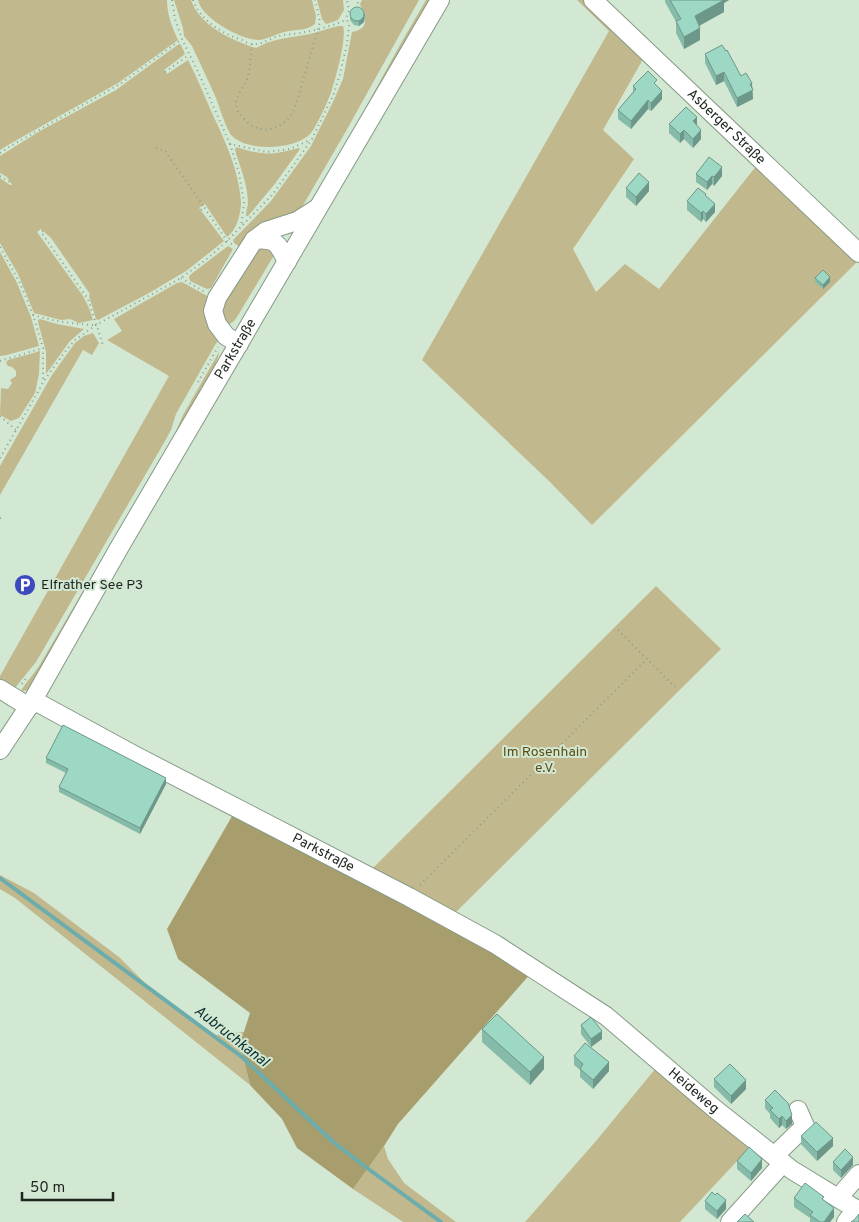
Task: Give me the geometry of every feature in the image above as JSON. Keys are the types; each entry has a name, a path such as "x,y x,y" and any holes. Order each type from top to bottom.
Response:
{"street":[{"name":"Parkstraße","path":"0,750 31,704 119,548 440,0"},
{"name":"Asberger Straße","path":"593,0 859,252"},
{"path":"239,344 226,336 217,324 213,311 217,298 254,240 266,231 298,221 319,207"},
{"path":"254,240 266,238 275,242 281,249 287,262"},
{"path":"0,689 31,704"},
{"name":"Parkstraße","path":"31,704 409,897 495,944 606,1016"},
{"name":"Heideweg","path":"606,1016 715,1109 792,1170 838,1198 854,1214"},
{"path":"730,1222 805,1126 798,1110"},
{"path":"838,1198 859,1174"}],"path":[{"path":"172,0 175,19 182,39 230,144 239,173 244,204 241,227"},
{"path":"193,0 204,18 218,29 252,44 277,36 317,30 346,20"},
{"path":"252,44 249,72 243,88 238,94 237,110 248,124 264,130 280,125 290,117 296,104 320,22 315,0"},
{"path":"347,0 349,11"},
{"path":"0,458 43,382 75,340 96,325 181,278 227,241 273,194 312,139 333,96 347,44 349,25 346,15 357,7 359,0"},
{"path":"0,153 120,84 182,39"},
{"path":"166,72 190,55"},
{"path":"230,144 267,152 290,148 312,139"},
{"path":"156,148 165,151 227,241"},
{"path":"0,176 10,182"},
{"path":"201,210 204,207"},
{"path":"43,231 41,232 88,299 103,346"},
{"path":"0,247 21,285 33,315 43,348 43,382"},
{"path":"181,278 217,298"},
{"path":"33,315 62,322 96,325"},
{"path":"0,361 43,348"},
{"path":"0,416 16,430"},
{"path":"0,518 4,520"},
{"path":"618,630 675,687"},
{"path":"409,897 646,659"}],"green space":[{"path":"0,0 167,0 170,20 178,40 118,83 0,150"},
{"path":"174,0 191,0 195,9 209,25 237,41 256,48 274,41 343,26 344,39 334,83 326,105 311,133 295,143 272,147 249,145 232,136 192,46 184,36"},
{"path":"198,0 312,0 316,16 315,24 305,29 285,32 261,40 251,39 236,34 214,20 202,9"},
{"path":"317,0 343,0 344,10 338,20 326,24 322,19"},
{"path":"362,0 419,0 298,214 240,247 233,240 271,201 311,146 333,102 343,79 352,32 362,28 365,22 360,4"},
{"path":"426,0 434,0 313,203 401,43"},
{"path":"577,0 584,0 643,59 603,130 634,159 573,249 596,292 625,264 659,289 757,165 859,260 592,525 549,481 422,360 609,31"},
{"path":"179,44 185,54 164,70 167,74 188,60 194,73 234,167 241,202 236,226 227,237 205,204 199,208 224,241 186,271 98,320 96,319 90,294 51,238 41,229 37,232 83,296 93,320 79,323 70,319 61,320 34,313 18,274 0,243 0,178 12,185 7,177 0,173 0,156 40,131 116,90"},
{"path":"236,147 268,154 300,149 274,185 248,216 246,216 248,204 247,190 235,150"},
{"path":"228,246 233,249 211,288 207,289 190,281 190,275"},
{"path":"261,246 276,252 237,317 227,326 223,322 220,304 252,251"},
{"path":"0,252 17,283 31,317 39,346 0,356"},
{"path":"182,282 209,297 218,341 176,414 165,441 36,662 15,688 0,679 0,676 169,376 107,340 122,331 114,319 177,283"},
{"path":"40,319 84,329 70,341 46,374 46,352 38,322"},
{"path":"93,333 99,343 92,355 83,350 0,495 0,466 52,375 75,343 84,336"},
{"path":"40,351 39,374 35,393 19,418 11,421 0,415 1,388 8,389 12,383 10,380 16,376 16,371 6,363 8,360"},
{"path":"219,352 218,359 205,385 29,690 22,691 39,666 173,438 183,415"},
{"name":"Im Rosenhain e.V.","path":"656,586 721,649 453,915 369,872"},
{"path":"0,875 34,893 119,957 160,998 216,1035 244,1032 240,1044 250,1085 15,898 0,889"},
{"path":"656,1068 753,1144 680,1222 525,1222 596,1141"},
{"path":"384,1146 388,1159 404,1183 456,1222 403,1222 353,1189"}],"shaded area":[{"path":"235,811 532,972 398,1124 353,1189 297,1148 282,1119 250,1085 240,1044 250,1013 178,959 167,929"}],"building":[{"path":"670,0 724,0 695,16 700,28 684,37 676,21 681,19"},
{"path":"357,7 362,9 364,14 362,19 357,21 352,19 350,14 352,9"},
{"path":"722,45 727,50 741,76 746,73 752,83 750,84 753,90 737,98 724,72 716,76 705,54"},
{"path":"648,71 657,80 654,83 662,91 651,103 648,100 631,121 618,110 636,89 633,86"},
{"path":"686,107 697,117 693,121 701,130 693,139 684,130 680,134 669,124"},
{"path":"709,157 722,167 707,182 696,174"},
{"path":"639,173 649,182 636,197 626,188"},
{"path":"698,188 715,204 706,214 703,211 701,213 687,201"},
{"path":"823,270 830,277 823,285 815,278"},
{"path":"63,725 166,778 140,828 59,787 68,769 46,758"},
{"path":"497,1014 544,1057 530,1072 482,1029"},
{"path":"591,1017 602,1031 591,1039 581,1025"},
{"path":"585,1043 609,1062 593,1080 580,1069 583,1064 574,1056"},
{"path":"730,1064 746,1080 731,1096 714,1079"},
{"path":"775,1090 788,1103 792,1115 786,1121 782,1116 779,1119 770,1110 773,1108 765,1100"},
{"path":"816,1122 833,1138 817,1152 801,1136"},
{"path":"749,1147 762,1159 751,1173 737,1161"},
{"path":"845,1149 853,1157 841,1170 833,1162"},
{"path":"805,1183 824,1197 822,1199 834,1208 824,1222 820,1222 810,1215 813,1212 794,1198"},
{"path":"712,1192 715,1195 717,1193 726,1200 717,1211 705,1201"},
{"path":"745,1214 754,1222 737,1222"},
{"path":"859,1214 859,1222 851,1222 854,1220"}],"waterway":[{"name":"Aubruchkanal","path":"0,878 242,1057 332,1141 441,1222"}],"place":[{"name":"Elfrather See P3","path":"25,585"}]}
